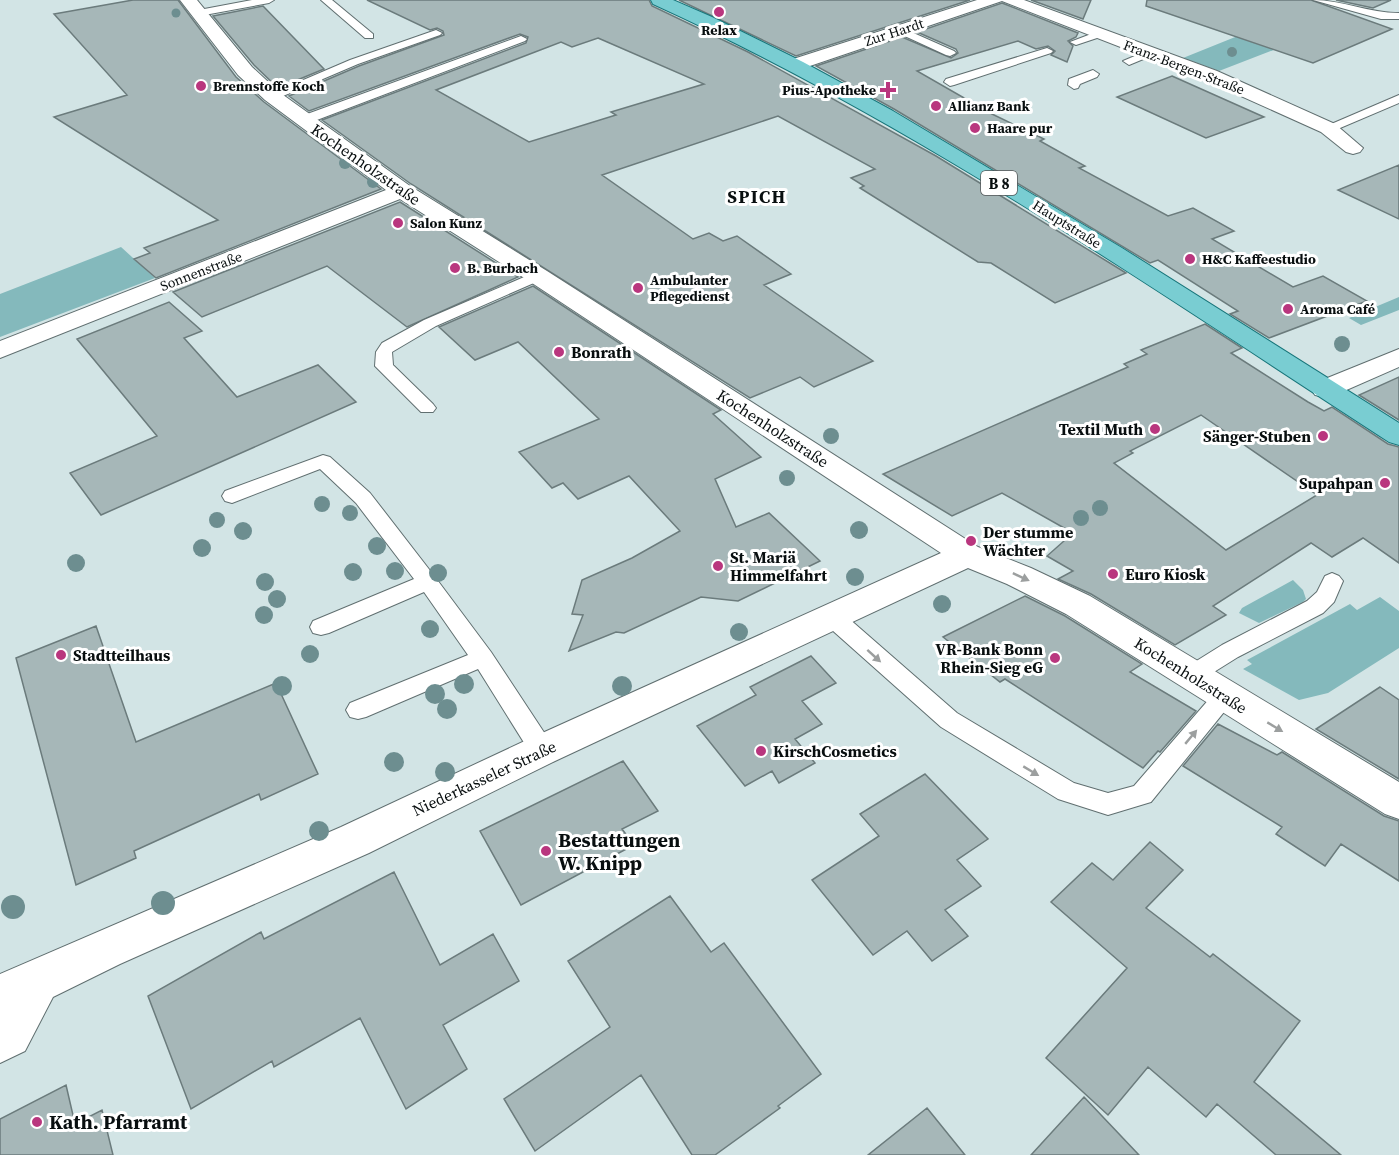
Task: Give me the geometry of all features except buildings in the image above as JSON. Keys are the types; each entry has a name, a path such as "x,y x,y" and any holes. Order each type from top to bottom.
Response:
{"main road":[{"name":"Hauptstraße","path":"659,0 794,64 931,140 1399,436"}],"street":[{"name":"Zur Hardt","path":"794,64 994,0"},
{"name":"Franz-Bergen-Straße","path":"1009,0 1210,75 1328,128 1353,148"},
{"name":"Kochenholzstraße","path":"193,7 245,71 269,94 402,191 538,276 967,555 1019,576 1078,605 1190,676 1399,802"},
{"name":"Sonnenstraße","path":"0,350 402,191"},
{"path":"1325,389 1399,357"},
{"name":"Niederkasseler Straße","path":"19,989 355,840 542,750 967,555"},
{"path":"0,1040 9,1035 19,989"}],"lane":[{"path":"193,7 269,0"},
{"path":"326,0 369,36"},
{"path":"1318,0 1381,16 1399,16"},
{"path":"900,30 950,54"},
{"path":"269,94 436,33"},
{"path":"1076,42 1100,34"},
{"path":"304,120 521,39"},
{"path":"950,81 1047,51"},
{"path":"1129,61 1149,53"},
{"path":"269,94 341,63 344,57"},
{"path":"1074,85 1073,82 1077,79 1093,74"},
{"path":"1328,128 1399,99"},
{"path":"427,408 384,366 384,352 388,346 430,323 538,276"},
{"path":"232,496 323,461 363,498 428,582 483,658 542,750"},
{"path":"1190,676 1230,651 1315,607 1326,596 1332,581"},
{"path":"321,627 428,582"},
{"path":"831,616 950,720 1067,792 1108,804 1142,794 1225,696"},
{"path":"358,710 483,658"}],"shaded area":[{"path":"1270,23 1310,36 1219,71 1183,58"},
{"path":"121,247 155,278 0,337 0,294"},
{"path":"1399,297 1399,310 1361,325 1349,318"},
{"path":"1293,580 1303,590 1306,599 1303,602 1259,623 1239,613 1242,608"},
{"path":"1380,597 1399,611 1399,648 1328,693 1299,700 1243,669 1252,664 1247,660 1350,604 1357,610"}],"place":[{"name":"Relax","path":"719,12"},
{"name":"Brennstoffe Koch","path":"201,86"},
{"name":"Pius-Apotheke","path":"888,90"},
{"name":"Allianz Bank","path":"936,106"},
{"name":"Haare pur","path":"975,128"},
{"name":"Salon Kunz","path":"398,223"},
{"name":"H&C Kaffeestudio","path":"1190,259"},
{"name":"B. Burbach","path":"455,268"},
{"name":"Ambulanter Pflegedienst","path":"638,288"},
{"name":"Aroma Café","path":"1288,309"},
{"name":"Bonrath","path":"559,352"},
{"name":"Textil Muth","path":"1155,429"},
{"name":"Sänger-Stuben","path":"1323,436"},
{"name":"Supahpan","path":"1385,483"},
{"name":"Der stumme Wächter","path":"971,541"},
{"name":"St. Mariä Himmelfahrt","path":"718,566"},
{"name":"Euro Kiosk","path":"1113,574"},
{"name":"Stadtteilhaus","path":"61,655"},
{"name":"VR-Bank Bonn Rhein-Sieg eG","path":"1055,658"},
{"name":"KirschCosmetics","path":"761,751"},
{"name":"Bestattungen W. Knipp","path":"546,851"},
{"name":"Kath. Pfarramt","path":"37,1122"}],"district":[{"name":"SPICH","path":"757,196"}]}
